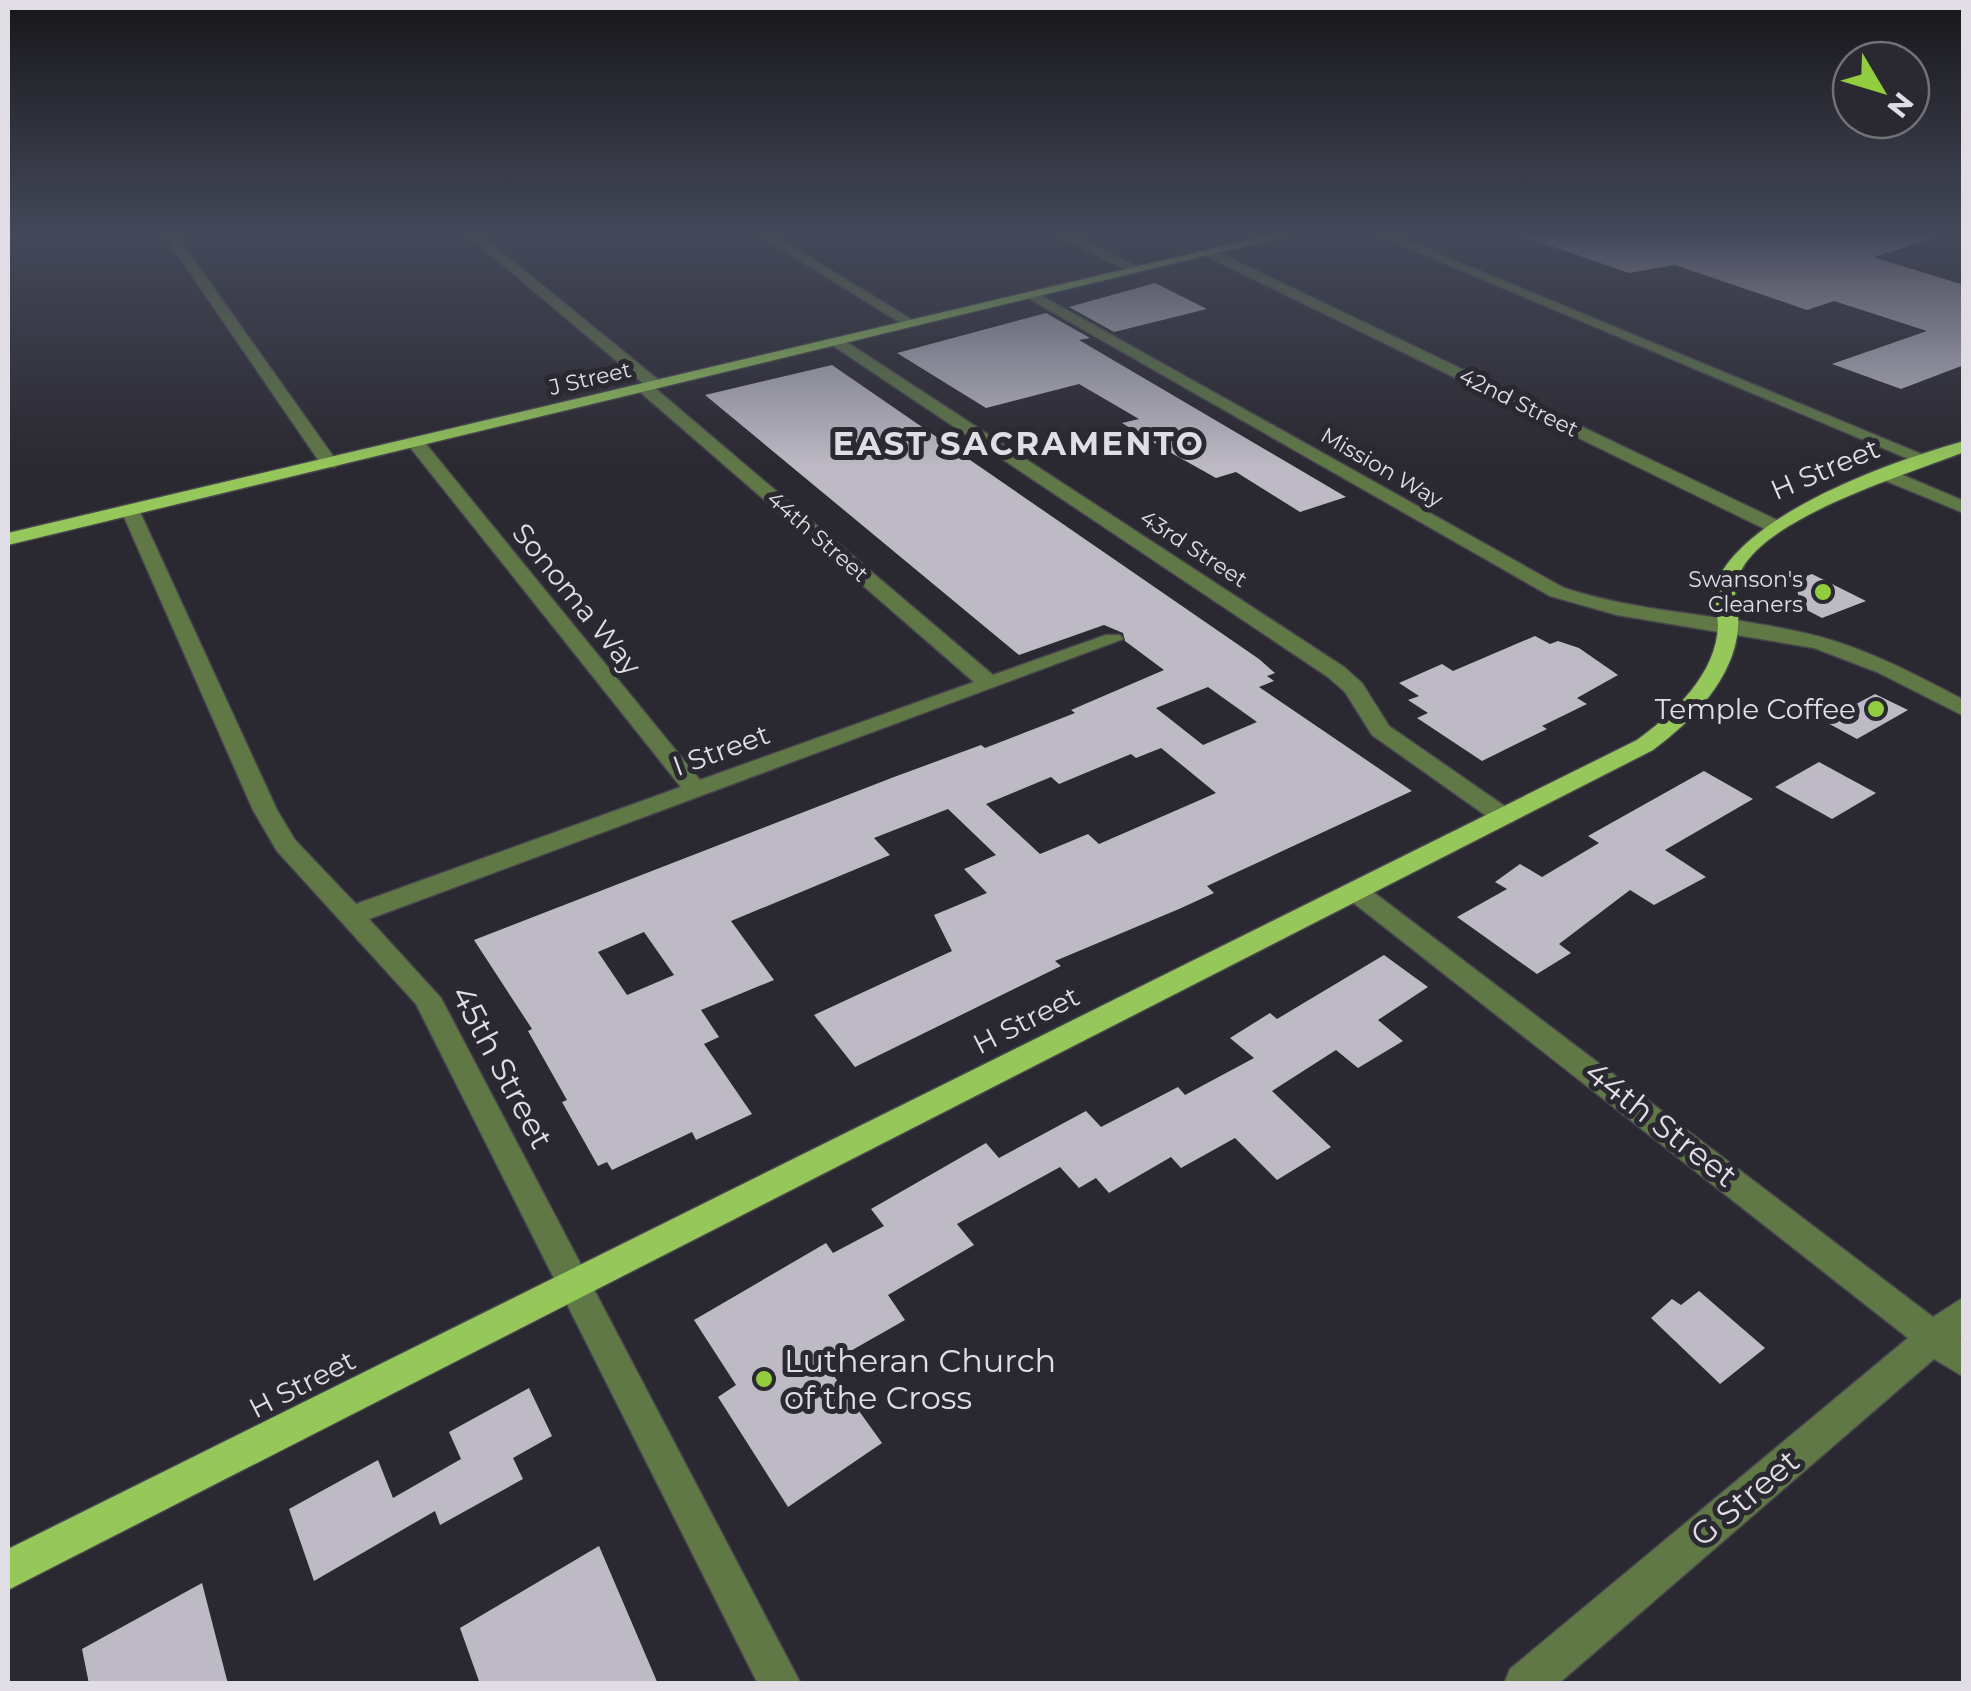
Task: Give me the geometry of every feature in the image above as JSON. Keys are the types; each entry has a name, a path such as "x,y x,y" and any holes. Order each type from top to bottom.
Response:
{"main road":[{"name":"J Street","path":"8,539 967,311"},
{"name":"H Street","path":"8,1570 1504,816 1670,728 1711,683 1728,626 1718,608 1725,577 1752,542 1774,526 1964,446"}],"street":[{"path":"223,311 329,462"},
{"name":"44th Street","path":"562,311 990,684"},
{"path":"890,311 912,324"},
{"name":"Mission Way","path":"1061,311 1548,588 1613,608 1728,626"},
{"name":"42nd Street","path":"1330,311 1774,526"},
{"path":"1566,311 1928,461"},
{"name":"43rd Street","path":"837,342 1336,672 1349,683 1380,730 1504,816"},
{"name":"Sonoma Way","path":"414,442 696,790"},
{"path":"1892,476 1964,508"},
{"name":"45th Street","path":"130,510 265,810 304,868 390,954 427,998 780,1684"},
{"path":"1728,626 1802,638 1859,656 1964,709"},
{"name":"I Street","path":"350,916 1113,640"},
{"name":"44th Street","path":"1355,891 1949,1350"},
{"name":"G Street","path":"1525,1684 1949,1350 1964,1312"}],"building":[{"path":"1076,311 1199,311 1114,332"},
{"path":"1865,311 1964,311 1964,365 1901,389 1832,364 1927,331"},
{"path":"1046,313 1090,338 1079,340 1346,497 1300,512 1236,472 1216,478 1166,450 1122,423 1139,419 1079,384 986,408 897,353"},
{"path":"832,365 1259,659 1275,673 1267,676 1274,681 1259,687 1412,791 1207,886 1214,893 1055,961 1061,966 855,1067 814,1015 952,951 934,915 987,893 964,869 996,855 948,809 874,838 890,855 731,921 774,980 701,1010 719,1037 704,1044 752,1114 696,1140 692,1132 612,1170 607,1162 598,1166 562,1102 567,1100 528,1031 532,1029 474,940 894,777 1075,713 1071,710 1164,670 1125,641 1123,633 1104,625 1019,655 705,395","holes":["1208,687 1257,722 1203,745 1156,708","1161,748 1216,793 1099,844 1088,834 1040,854 986,804 1051,777 1059,784 1131,754 1136,758","644,932 674,975 627,995 598,952"]},
{"name":"Swanson's Cleaners","path":"1812,574 1866,601 1822,618 1801,607 1795,580"},
{"path":"1535,636 1550,644 1558,641 1579,648 1618,675 1577,698 1587,704 1482,761 1417,718 1428,713 1408,700 1419,696 1399,683 1442,664 1453,671"},
{"name":"Temple Coffee","path":"1875,694 1908,710 1857,739 1824,721"},
{"path":"1819,762 1876,793 1832,819 1775,787"},
{"path":"1704,771 1753,799 1665,850 1706,877 1654,905 1630,890 1559,944 1571,953 1537,974 1457,917 1507,889 1495,882 1520,864 1542,877 1599,843 1588,836"},
{"path":"1384,955 1428,987 1378,1020 1403,1041 1358,1068 1336,1050 1272,1091 1331,1147 1277,1180 1235,1138 1181,1168 1171,1157 1109,1193 1096,1178 1079,1188 1060,1167 957,1224 974,1245 888,1295 905,1320 826,1365 882,1443 788,1507 718,1397 736,1385 694,1320 826,1243 833,1253 884,1226 871,1209 986,1143 999,1158 1086,1111 1101,1127 1178,1087 1185,1095 1254,1058 1230,1038 1270,1013 1277,1019"},
{"path":"1699,1291 1765,1348 1720,1384 1651,1318 1672,1299 1681,1305"},
{"path":"529,1388 552,1436 513,1458 523,1479 440,1525 435,1511 314,1581 289,1509 378,1460 393,1498 461,1459 449,1432"},
{"path":"599,1546 658,1684 480,1684 460,1628"},
{"path":"202,1583 228,1684 89,1684 82,1649"}],"place":[{"name":"Swanson's Cleaners","path":"1823,592"},
{"name":"Temple Coffee","path":"1876,709"},
{"name":"Lutheran Church of the Cross","path":"764,1379"}],"district":[{"name":"EAST SACRAMENTO","path":"1019,444"}]}
